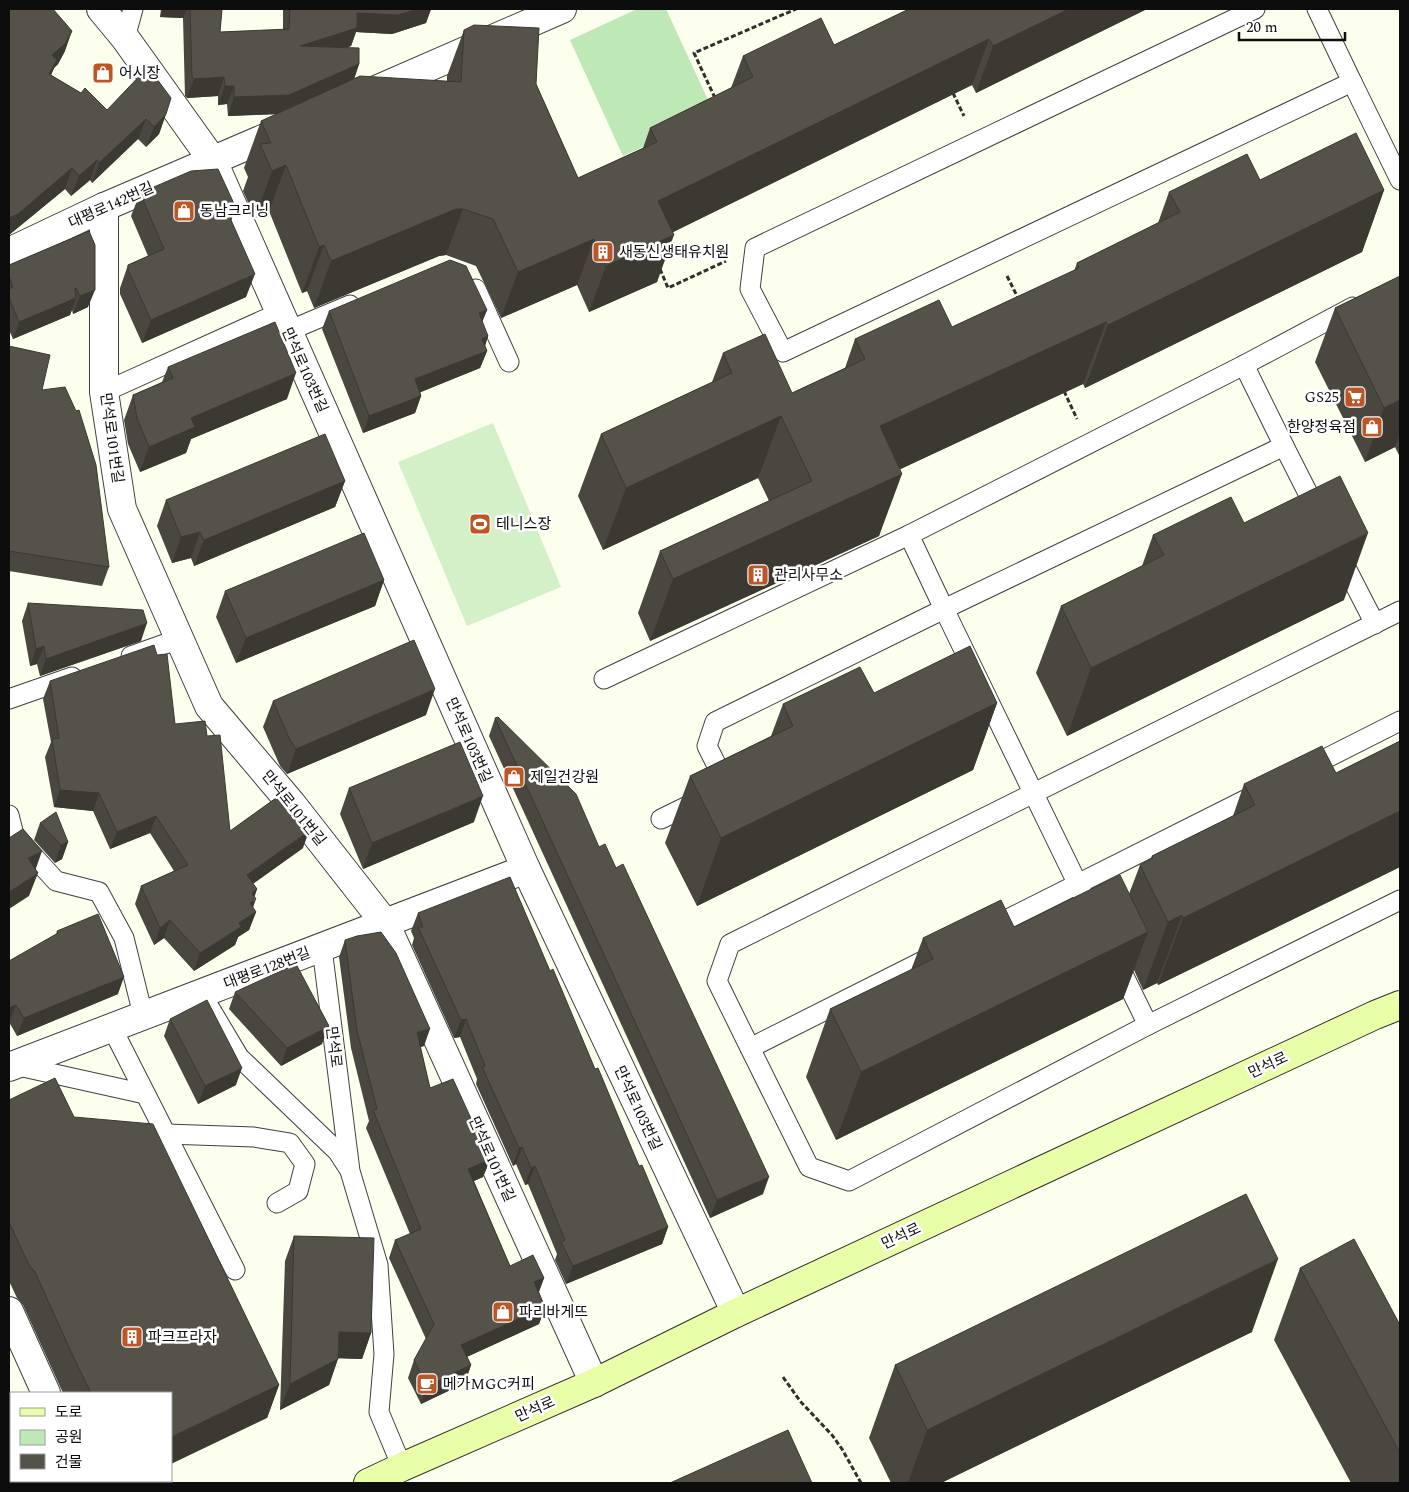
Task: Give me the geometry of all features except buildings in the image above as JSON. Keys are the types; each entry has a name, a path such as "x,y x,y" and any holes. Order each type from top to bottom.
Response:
{"main road":[{"name":"만석로","path":"368,1483 594,1383 736,1314 1400,1005"}],"street":[{"path":"101,9 125,38 213,161"},
{"path":"348,103 562,9"},
{"name":"대평로142번길","path":"9,252 104,207 312,118"},
{"name":"만석로103번길","path":"213,161 526,870 736,1314"},
{"name":"만석로101번길","path":"104,207 104,392 122,509 209,706 291,803 385,923 594,1383"},
{"name":"대평로128번길","path":"11,1066 526,870"},
{"path":"9,1311 46,1392"}],"lane":[{"path":"125,38 133,9"},
{"path":"1255,9 755,248 750,290 783,352 1352,82"},
{"path":"1317,9 1400,180"},
{"path":"468,274 509,362"},
{"path":"104,392 284,322 370,296"},
{"path":"604,679 909,535 1244,365 1366,300"},
{"path":"1244,365 1325,526"},
{"path":"661,819 708,796 719,770 707,746 716,722 944,609 1284,446"},
{"path":"909,535 1091,910"},
{"path":"1334,544 1375,624"},
{"path":"1400,611 730,944 717,981 809,1167 849,1181 1148,1025 1400,900"},
{"path":"116,661 179,639"},
{"path":"9,699 90,671"},
{"path":"1290,777 1399,726"},
{"path":"971,937 1272,786"},
{"path":"9,815 11,836 56,881 99,892 124,938 142,1015"},
{"path":"750,1048 954,946"},
{"path":"1108,946 1148,1025"},
{"name":"만석로","path":"322,948 350,1171 378,1265 384,1354 379,1412 402,1467"},
{"path":"201,994 239,1057 338,1152 350,1171"},
{"path":"112,1028 235,1270"},
{"path":"11,1066 145,1094"},
{"path":"166,1134 254,1137 290,1143 304,1164 298,1191 277,1203"}],"path":[{"path":"718,103 694,53 796,9"},
{"path":"951,88 976,142"},
{"path":"656,261 668,288 755,248"},
{"path":"995,251 1021,304"},
{"path":"1060,382 1090,444"},
{"path":"783,1377 800,1401 837,1442 861,1483"}],"green space":[{"path":"637,9 666,9 715,115 623,156 570,40"},
{"name":"테니스장","path":"493,423 561,587 467,626 398,462"}],"place":[{"name":"어시장","path":"103,73"},
{"name":"동남크리닝","path":"184,211"},
{"name":"새동신생태유치원","path":"603,252"},
{"name":"GS25","path":"1355,397"},
{"name":"한양정육점","path":"1372,427"},
{"name":"테니스장","path":"480,524"},
{"name":"관리사무소","path":"758,575"},
{"name":"제일건강원","path":"514,777"},
{"name":"파리바게뜨","path":"503,1312"},
{"name":"파크프라자","path":"132,1337"},
{"name":"메가MGC커피","path":"427,1384"}]}
